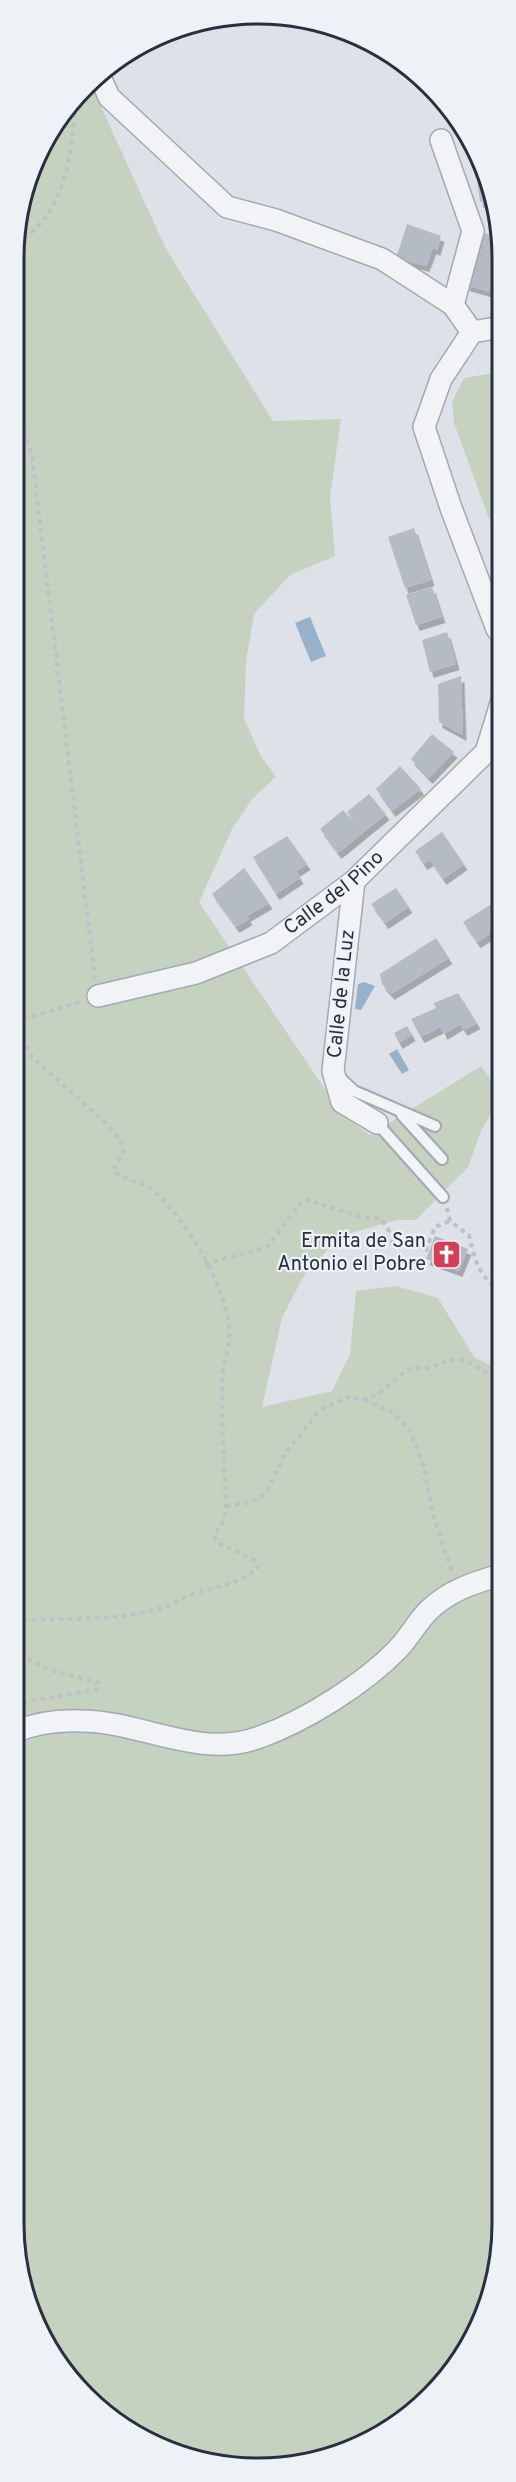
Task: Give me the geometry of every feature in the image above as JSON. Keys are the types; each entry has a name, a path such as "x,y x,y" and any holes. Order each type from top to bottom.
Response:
{"street":[{"path":"103,83 109,97 227,207 276,220 382,259 453,305 472,332"},
{"path":"441,140 473,231 453,305"},
{"path":"492,329 472,332 441,379 424,427 451,508 492,616"},
{"name":"Calle del Pino","path":"98,996 196,972 271,943 354,881 486,753 492,733"},
{"name":"Calle de la Luz","path":"354,881 333,1071 342,1102 377,1123"},
{"path":"24,1729 48,1723 82,1720 211,1744 258,1738 298,1719 372,1671 397,1649 429,1610 460,1589 492,1577"}],"lane":[{"path":"333,1071 354,1091 435,1126"},
{"path":"399,1112 442,1159"},
{"path":"377,1123 443,1197"}],"path":[{"path":"25,235 44,220 59,199 71,144 75,113"},
{"path":"24,428 32,457 75,827 98,996 24,1018"},
{"path":"24,1040 32,1057 109,1126 120,1139 124,1149 113,1170 120,1176 147,1186 157,1194 192,1238 220,1293 230,1331 222,1381 226,1506 224,1520 214,1536 216,1542 255,1560 258,1567 239,1581 190,1595 162,1608 137,1613 24,1619"},
{"path":"443,1197 450,1221 469,1235 476,1268 492,1285"},
{"path":"205,1264 267,1247 304,1198 365,1218 381,1219 389,1231 385,1239 392,1243 417,1245 426,1250 435,1227 450,1221"},
{"path":"363,1400 377,1395 408,1369 428,1368 452,1360 464,1360 492,1375"},
{"path":"226,1506 247,1503 265,1495 285,1454 320,1410 348,1397 363,1400 392,1412 411,1430 424,1467 432,1511 460,1589"},
{"path":"24,1657 50,1670 99,1683 97,1689 24,1702"}],"green space":[{"path":"94,92 166,249 273,421 341,419 330,497 335,556 290,575 254,614 246,661 244,719 261,756 276,777 253,798 232,829 199,902 343,1116 370,1135 481,1066 492,1082 492,1112 481,1131 468,1167 416,1220 397,1220 340,1236 303,1277 282,1318 262,1407 332,1391 350,1354 356,1291 396,1286 438,1298 474,1357 492,1366 492,2224 488,2270 474,2314 453,2354 412,2400 388,2419 348,2440 304,2454 258,2458 212,2454 168,2440 128,2419 104,2400 72,2366 55,2341 36,2299 28,2270 24,2224 24,258 28,212 42,168 63,128"},
{"path":"492,374 492,527 454,423 452,402 464,378"}],"water":[{"path":"310,617 326,656 311,662 295,623"},
{"path":"364,982 375,986 361,1010 355,1009 358,984"},
{"path":"397,1049 409,1070 402,1074 389,1054"}],"building":[{"path":"476,174 485,201 480,202"},
{"path":"407,224 441,236 437,250 433,248 426,266 396,258"},
{"path":"480,231 490,235 492,293 466,285"},
{"path":"414,528 431,580 405,588 388,537"},
{"path":"432,587 442,617 416,625 406,595"},
{"path":"447,632 456,664 430,672 422,640"},
{"path":"461,676 463,735 439,722 438,684"},
{"path":"432,734 454,752 429,778 411,759"},
{"path":"400,766 421,789 392,811 376,789"},
{"path":"369,794 386,814 338,853 320,829 343,810 355,823 347,812"},
{"path":"442,832 464,864 443,879 430,860 424,864 415,851"},
{"path":"287,836 307,864 296,871 300,878 276,894 253,857"},
{"path":"244,868 269,903 247,916 249,919 236,927 212,894"},
{"path":"396,888 409,907 385,923 371,904"},
{"path":"492,904 492,933 477,942 463,922"},
{"path":"436,938 449,958 391,994 382,984 380,974"},
{"path":"458,993 477,1023 464,1030 460,1024 444,1034 441,1027 421,1037 411,1019 436,1008 434,1003"},
{"path":"407,1026 412,1035 399,1043 394,1033"},
{"name":"Ermita de San Antonio el Pobre","path":"435,1236 468,1249 459,1271 426,1259"}],"place":[{"name":"Ermita de San Antonio el Pobre","path":"447,1254"}]}
